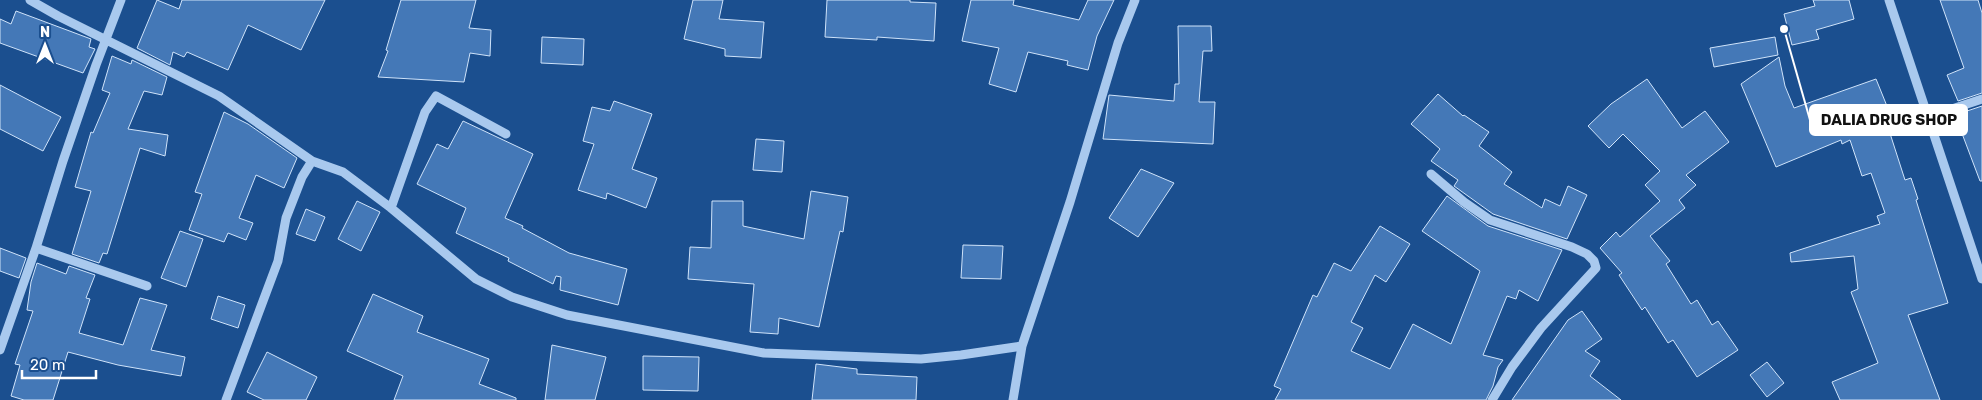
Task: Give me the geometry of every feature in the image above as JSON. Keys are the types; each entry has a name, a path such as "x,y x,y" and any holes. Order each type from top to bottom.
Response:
{"street":[{"path":"30,0 58,16 219,96 312,161 342,172 391,208 476,279 512,297 567,314 764,353 921,359 1022,346"},
{"path":"0,350 36,248 96,65 121,0"},
{"path":"1013,400 1022,346 1070,202 1118,43 1135,0"},
{"path":"1889,0 1982,279"},
{"path":"391,208 425,112 436,96 506,134"},
{"path":"1928,117 1982,99"},
{"path":"226,400 278,262 286,218 302,177 312,161"},
{"path":"1431,174 1464,202 1490,220 1572,247 1587,254 1594,261 1596,268 1541,328 1512,367 1492,400"},
{"path":"36,248 147,286"}],"building":[{"path":"157,0 179,9 182,0 325,0 301,50 248,25 228,70 187,52 184,57 173,52 170,65 137,48"},
{"path":"401,0 476,0 469,28 491,30 490,56 470,53 464,82 378,77 388,51 386,50"},
{"path":"693,0 723,0 719,19 764,22 761,58 725,56 725,49 684,39"},
{"path":"827,0 910,0 910,2 936,3 934,41 877,37 877,40 825,37"},
{"path":"971,0 1014,0 1013,5 1079,20 1088,0 1114,0 1097,36 1088,70 1067,65 1068,61 1028,52 1016,92 989,84 999,48 962,41"},
{"path":"1813,0 1849,0 1854,19 1816,30 1819,39 1792,45 1784,14 1815,6"},
{"path":"1940,0 1978,0 1982,13 1982,93 1958,101 1947,75 1964,68"},
{"path":"16,11 91,39 89,47 95,49 83,73 0,43 0,19 11,24"},
{"path":"1178,26 1211,26 1212,51 1203,51 1199,102 1215,102 1213,144 1103,139 1109,95 1174,101 1175,84 1179,84"},
{"path":"542,37 584,39 583,65 541,63"},
{"path":"1775,37 1778,55 1714,67 1710,48"},
{"path":"112,56 131,64 132,60 167,77 162,95 144,91 128,129 168,135 165,156 140,148 107,254 103,253 99,263 72,254 91,191 75,187 91,132 93,133 110,93 102,90"},
{"path":"1779,57 1785,86 1794,108 1876,79 1893,121 1887,124 1905,180 1911,178 1948,303 1908,315 1940,400 1840,400 1832,382 1878,363 1851,292 1858,289 1854,256 1791,262 1790,253 1880,224 1877,216 1885,213 1871,173 1862,176 1850,140 1842,144 1841,140 1776,167 1741,84"},
{"path":"1647,79 1682,128 1705,111 1729,142 1686,175 1696,185 1679,200 1685,208 1650,236 1670,261 1666,264 1691,304 1697,300 1712,325 1718,321 1738,350 1697,377 1673,340 1668,343 1645,307 1642,310 1619,275 1622,273 1600,248 1616,232 1620,237 1660,201 1645,185 1660,171 1623,134 1609,148 1588,126 1611,104"},
{"path":"0,85 61,117 43,151 0,129"},
{"path":"1438,94 1463,116 1489,132 1479,146 1512,172 1504,184 1542,208 1545,199 1560,206 1568,186 1587,195 1567,239 1493,214 1454,186 1458,180 1431,161 1440,149 1411,124"},
{"path":"614,101 652,114 632,169 657,178 646,208 607,193 606,199 578,190 594,144 583,141 592,107 610,111"},
{"path":"1982,106 1982,181 1980,181 1955,115"},
{"path":"224,112 248,124 297,158 284,188 256,175 239,218 253,223 246,240 228,233 224,242 189,230 202,194 195,192"},
{"path":"463,121 533,154 505,218 523,226 522,228 569,253 627,269 618,305 560,290 561,277 556,276 553,284 508,261 509,258 456,233 466,208 417,184 437,144 448,149"},
{"path":"756,139 784,141 782,172 753,170"},
{"path":"1141,169 1174,183 1138,237 1109,218"},
{"path":"811,191 848,197 843,232 840,231 819,327 779,318 778,334 750,332 754,284 688,279 690,247 711,248 712,201 743,201 743,226 804,239"},
{"path":"1447,196 1488,226 1562,250 1538,301 1519,290 1516,299 1507,296 1483,355 1503,360 1498,367 1493,386 1486,400 1275,400 1281,389 1274,386 1313,295 1317,297 1334,263 1351,271 1380,226 1410,244 1386,282 1375,275 1351,322 1363,328 1351,351 1390,369 1413,324 1451,344 1480,271 1422,231"},
{"path":"357,201 380,212 361,251 338,239"},
{"path":"306,209 325,217 315,241 296,234"},
{"path":"180,231 203,239 186,287 161,278"},
{"path":"963,245 1003,246 1001,279 961,278"},
{"path":"0,248 26,258 19,278 0,271"},
{"path":"37,263 66,274 69,266 95,275 86,298 90,299 79,333 123,345 140,298 167,305 151,350 185,357 181,376 118,365 68,352 53,400 24,400 11,396 20,365 15,364 33,311 27,310 31,282"},
{"path":"373,294 423,316 417,332 489,359 479,384 516,398 516,400 394,400 403,376 347,351"},
{"path":"218,296 245,305 238,328 211,319"},
{"path":"1582,311 1602,339 1585,351 1600,361 1590,376 1621,400 1512,400 1568,320"},
{"path":"552,345 606,357 595,400 545,400"},
{"path":"267,352 317,377 306,400 264,400 247,392"},
{"path":"643,356 699,357 698,391 643,390"},
{"path":"1767,362 1784,383 1767,397 1750,375"},
{"path":"816,364 857,369 857,374 917,377 916,400 812,400"}],"place":[{"name":"DALIA DRUG SHOP","path":"1784,29"}]}
